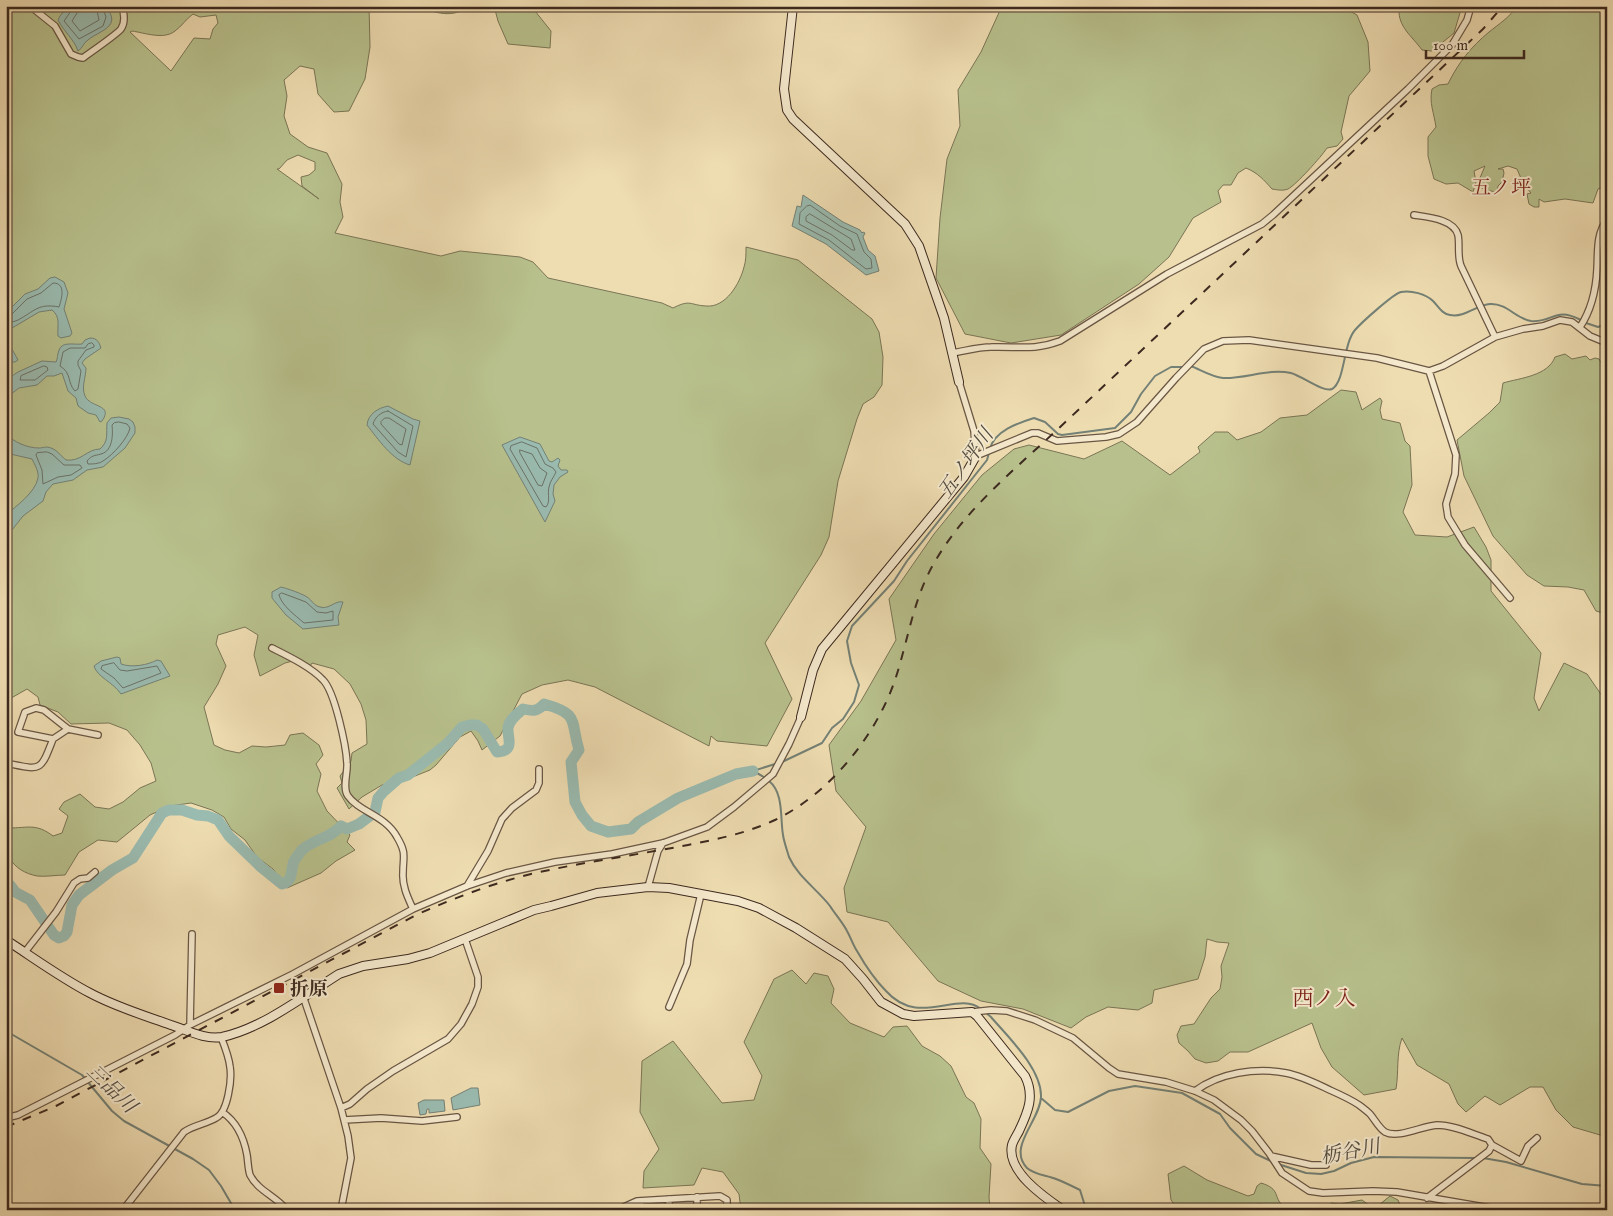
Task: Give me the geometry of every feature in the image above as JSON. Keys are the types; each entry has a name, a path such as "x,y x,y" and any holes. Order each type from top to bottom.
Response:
{"street":[{"path":"30,6 55,26 71,54 83,58 120,30 124,19 121,6"},
{"path":"793,6 784,88 787,110 793,119 905,224 918,246 944,318 979,455"},
{"path":"952,354 989,347 1024,349 1049,345 1060,341 1184,264 1262,224 1408,89 1452,45 1464,26 1471,6"},
{"path":"1414,215 1442,221 1452,226 1457,232 1458,258 1495,337"},
{"path":"1580,327 1587,317 1592,304 1601,229 1607,220"},
{"path":"6,1118 18,1115 293,974 413,909 467,886 555,862 612,854 663,843 707,827 763,784 776,770 802,717 813,670 822,649 964,477 979,455 1032,433 1038,433 1057,440 1106,437 1119,434 1137,422 1204,349 1223,341 1249,340 1377,358 1429,371 1443,366 1495,337 1560,320 1572,322 1590,336 1607,343"},
{"path":"1429,371 1456,455 1455,474 1446,504 1448,517 1465,545 1510,598"},
{"path":"272,648 318,674 328,685 334,701 346,754 348,772 345,788 348,797 390,826 403,849 405,859 404,886 413,909"},
{"path":"53,739 18,732 25,712 36,708 44,710 68,729 98,735"},
{"path":"6,763 34,769 41,766 53,739 68,729"},
{"path":"467,886 488,851 502,819 512,808 536,790 539,783 539,769"},
{"path":"648,887 658,851 663,843"},
{"path":"24,952 43,929 74,883 80,879 88,878 95,872"},
{"path":"6,940 72,983 106,1001 142,1016 187,1027 201,1036 221,1037 270,1017 339,974 349,970 430,953 534,910 606,892 648,887 669,888 738,901 759,908 796,928 845,959 881,1002 898,1012 914,1016 1007,1010 1035,1020 1074,1038 1118,1074 1161,1081 1195,1091 1214,1100 1241,1120 1261,1141 1282,1174 1309,1191 1331,1193 1398,1192 1496,1209 1534,1210"},
{"path":"669,1007 687,964 690,940 701,894"},
{"path":"187,1027 192,934"},
{"path":"341,1108 350,1104 367,1089 393,1071 448,1039 461,1024 472,1004 478,987 478,977 465,939"},
{"path":"303,996 341,1108 351,1158 341,1210"},
{"path":"972,1012 1025,1076 1029,1085 1030,1105 1012,1146 1013,1160 1017,1169 1042,1194 1062,1210"},
{"path":"123,1210 184,1132 193,1126 218,1118 222,1112 227,1101 230,1078 228,1057 221,1037"},
{"path":"1195,1091 1213,1080 1232,1075 1261,1072 1285,1073 1311,1081 1351,1100 1369,1113 1385,1132 1392,1134 1436,1125 1452,1127 1488,1139 1492,1145 1521,1161 1528,1146 1537,1138"},
{"path":"222,1112 237,1127 246,1150 250,1173 258,1187 287,1210"},
{"path":"344,1120 381,1118 422,1121 456,1117"},
{"path":"1427,1198 1488,1151 1492,1145"},
{"path":"1271,1156 1311,1165 1326,1165"},
{"path":"617,1210 640,1201 720,1196 726,1200 727,1210"},
{"path":"696,1197 697,1210"},
{"path":"669,1199 669,1210"},
{"path":"640,1201 641,1210"}],"green space":[{"path":"6,6 369,6 370,47 365,79 349,111 334,112 318,94 314,69 300,66 284,80 287,96 284,116 290,134 308,147 327,153 342,184 340,202 343,217 335,233 441,256 460,251 520,257 533,262 548,278 662,303 673,308 687,303 713,306 726,299 742,273 746,247 798,260 872,319 879,332 883,357 882,385 874,397 863,404 857,419 838,481 829,537 821,555 765,643 792,699 767,746 717,741 711,736 709,746 595,687 568,680 542,685 522,694 500,736 482,750 471,731 460,737 430,770 405,780 382,785 362,797 349,809 337,788 342,783 340,776 351,761 352,753 367,744 366,720 361,704 350,684 334,669 312,663 309,668 297,660 285,663 260,676 254,655 258,635 245,627 218,635 216,644 226,666 204,707 214,745 239,753 252,746 285,745 290,735 303,733 319,745 323,755 316,764 321,774 317,791 327,811 350,835 347,842 355,850 336,861 321,873 287,888 273,869 257,857 245,840 231,829 224,817 212,810 191,803 170,806 150,815 117,842 98,840 79,852 65,875 37,876 21,870 10,859 6,845 9,828 37,828 53,836 62,833 68,816 59,809 64,802 80,794 95,807 109,809 123,802 140,788 156,781 151,763 140,745 127,730 109,723 71,724 58,712 40,705 38,697 27,689 6,701","holes":["193,14 200,17 216,15 218,23 213,29 210,39 194,38 171,71 130,32 160,35 171,34","298,155 315,162 315,170 309,175 301,177 302,186 319,199 277,169 287,160"]},
{"path":"417,6 469,6 450,14 437,13"},
{"path":"494,6 531,6 551,31 550,48 508,44"},
{"path":"1002,6 1341,6 1357,15 1368,42 1370,71 1349,96 1341,132 1343,139 1337,146 1327,148 1309,170 1292,186 1284,190 1272,189 1257,174 1246,168 1238,173 1231,185 1223,185 1218,191 1221,202 1193,218 1169,257 1139,284 1061,335 1011,343 965,334 936,278 940,218 947,159 960,126 958,90 981,52"},
{"path":"1396,6 1462,6 1454,33 1432,51 1422,50 1410,36 1403,26 1399,9"},
{"path":"1517,6 1607,6 1607,185 1598,189 1593,203 1565,199 1544,202 1539,199 1539,207 1534,207 1529,204 1527,194 1531,193 1523,183 1517,169 1508,166 1498,169 1503,169 1504,173 1497,192 1485,190 1477,185 1485,166 1474,171 1476,182 1473,192 1458,183 1446,184 1434,179 1428,156 1428,137 1436,127 1431,103 1432,89 1439,85 1448,84 1456,69 1471,50 1482,38 1508,17"},
{"path":"1565,354 1572,359 1586,356 1590,360 1599,359 1604,368 1607,368 1607,614 1596,611 1584,590 1544,586 1527,575 1493,536 1464,476 1457,440 1500,402 1503,383 1540,372 1555,357"},
{"path":"1341,390 1356,392 1362,410 1380,398 1382,401 1380,410 1382,419 1400,423 1405,441 1410,446 1412,485 1403,512 1415,535 1447,537 1474,527 1486,547 1491,560 1491,591 1541,653 1534,698 1539,711 1564,663 1587,674 1607,703 1607,1137 1573,1127 1556,1110 1543,1087 1530,1087 1500,1105 1485,1096 1466,1112 1458,1104 1449,1084 1417,1065 1402,1038 1396,1089 1364,1095 1332,1067 1321,1048 1312,1023 1248,1052 1230,1052 1218,1061 1206,1063 1195,1059 1179,1043 1177,1035 1181,1026 1194,1024 1211,998 1220,989 1221,966 1229,943 1207,939 1205,957 1198,979 1154,990 1152,1003 1138,1010 1108,1007 1086,1017 1071,1028 1023,1009 981,1001 938,981 888,922 847,912 844,888 866,827 836,791 829,745 861,701 896,640 889,599 934,534 982,475 1014,449 1029,445 1084,459 1122,441 1170,475 1200,452 1198,447 1215,432 1228,432 1237,440 1261,432 1280,418 1307,415"},
{"path":"792,970 806,984 814,973 828,976 834,989 831,1003 850,1023 884,1037 893,1027 907,1026 922,1046 940,1056 951,1066 966,1097 974,1103 981,1119 980,1148 991,1164 990,1210 741,1210 739,1194 723,1172 702,1168 694,1185 643,1188 644,1171 659,1149 640,1112 642,1061 673,1041 722,1103 754,1100 762,1076 744,1042 774,979"},
{"path":"1184,1166 1207,1180 1248,1196 1254,1194 1257,1186 1261,1183 1267,1185 1274,1191 1280,1203 1290,1210 1271,1210 1262,1204 1247,1205 1240,1210 1178,1210 1171,1200 1168,1174"},
{"path":"1390,1196 1398,1200 1402,1210 1329,1210 1331,1203 1340,1204 1362,1200 1374,1209"}],"water":[{"path":"68,6 105,6 112,19 111,24 86,41 78,51 58,20"},
{"path":"803,195 843,222 865,233 863,237 868,250 875,256 879,271 866,275 826,244 792,226 797,206 801,207"},
{"path":"55,277 64,282 68,293 64,309 72,333 70,336 61,338 58,336 58,319 55,313 52,310 39,312 7,331 9,342 18,360 11,362 6,351 6,311 25,294 38,289 50,278"},
{"path":"90,338 97,341 101,348 82,363 86,368 84,393 91,403 105,412 102,421 100,422 96,415 88,413 78,406 76,398 68,391 62,373 47,376 37,385 19,388 6,398 6,380 42,361 56,362 59,350 63,345 82,344"},
{"path":"388,406 420,421 410,465 391,454 367,425 369,418 374,412"},
{"path":"111,418 129,419 135,427 135,433 125,448 103,467 87,470 73,480 53,484 46,492 43,501 23,516 6,535 6,515 29,494 36,484 38,476 32,459 6,453 6,434 25,446 51,448 66,460 71,460 100,449 106,440 107,423"},
{"path":"520,437 540,444 549,461 552,462 558,458 560,460 558,466 561,470 567,470 568,472 560,477 554,485 553,494 555,501 545,522 502,445"},
{"path":"281,587 309,598 316,605 323,608 337,602 343,602 338,617 339,625 303,629 286,615 272,598 272,592"},
{"path":"120,658 121,664 130,666 145,665 157,660 161,661 170,676 121,694 98,673 94,666 101,661"},
{"path":"471,1088 478,1088 480,1105 453,1110 451,1098"},
{"path":"424,1100 444,1100 445,1111 429,1113 429,1109 427,1109 426,1114 420,1115 418,1103"}],"waterway":[{"name":"五ノ坪川","path":"1191,366 1223,378 1274,372 1291,373 1324,389 1332,389 1339,379 1348,344 1355,330 1370,315 1401,292 1414,292 1426,296 1443,312 1450,315 1461,315 1485,305 1496,304 1531,321 1545,320 1559,315 1572,316 1581,320"},
{"name":"五ノ坪川","path":"1586,323 1598,327 1607,324"},
{"name":"五ノ坪川","path":"990,449 996,437 1001,433 1014,425 1034,418 1045,422 1058,434 1062,435 1115,428 1131,412 1141,394 1155,376 1171,367 1184,367"},
{"name":"五ノ坪川","path":"782,762 822,743 832,728 843,719 854,702 859,685 851,663 847,641 852,626 894,581 907,561 987,460 989,453"},
{"path":"6,884 10,885 15,892 30,900 54,935 59,938 64,936 67,932 72,905 79,895 112,870 133,858 162,813 169,810 182,810 218,820 229,836 261,867 282,884 286,883 290,878 294,861 305,847 332,834 341,826 347,829 359,824 375,812 378,798 384,791 399,778 408,775 448,743 462,727 477,725 483,729 497,752 503,751 509,747 508,728 514,717 523,709 534,710 544,704 563,711 572,720 579,750 571,762 575,802 591,826 608,832 631,829 638,822 678,798 736,774 753,771"},
{"name":"五ノ坪川","path":"753,771 775,764"},
{"path":"753,771 774,786 777,792 783,838 793,864 802,877 830,906 867,967 886,991 899,1002 911,1007 937,1007 961,1003 971,1004 981,1009"},
{"path":"985,1012 1023,1054 1040,1086 1041,1097 1039,1106 1022,1143 1022,1160 1027,1168 1034,1172 1080,1190 1085,1206 1084,1210"},
{"name":"三品川","path":"6,1031 82,1075 112,1111 124,1121 193,1159 209,1170 235,1210"},
{"name":"栃谷川","path":"1041,1098 1055,1110 1068,1112 1109,1091 1135,1086 1182,1093 1220,1114 1230,1128 1256,1154 1273,1162"},
{"name":"栃谷川","path":"1278,1164 1306,1173 1321,1174 1374,1157 1476,1158"},
{"name":"栃谷川","path":"1483,1158 1506,1162 1582,1184 1607,1186"}],"railway":[{"path":"6,1127 56,1106 416,915 444,903 487,887 531,874 688,845 743,832 775,820 795,809 814,795 848,761 876,722 895,680 920,592 926,578 945,545 974,509 1483,29 1503,6"}],"place":[{"name":"折原","path":"279,988"}],"district":[{"name":"五ノ坪","path":"1501,187"},
{"name":"西ノ入","path":"1324,998"}]}
